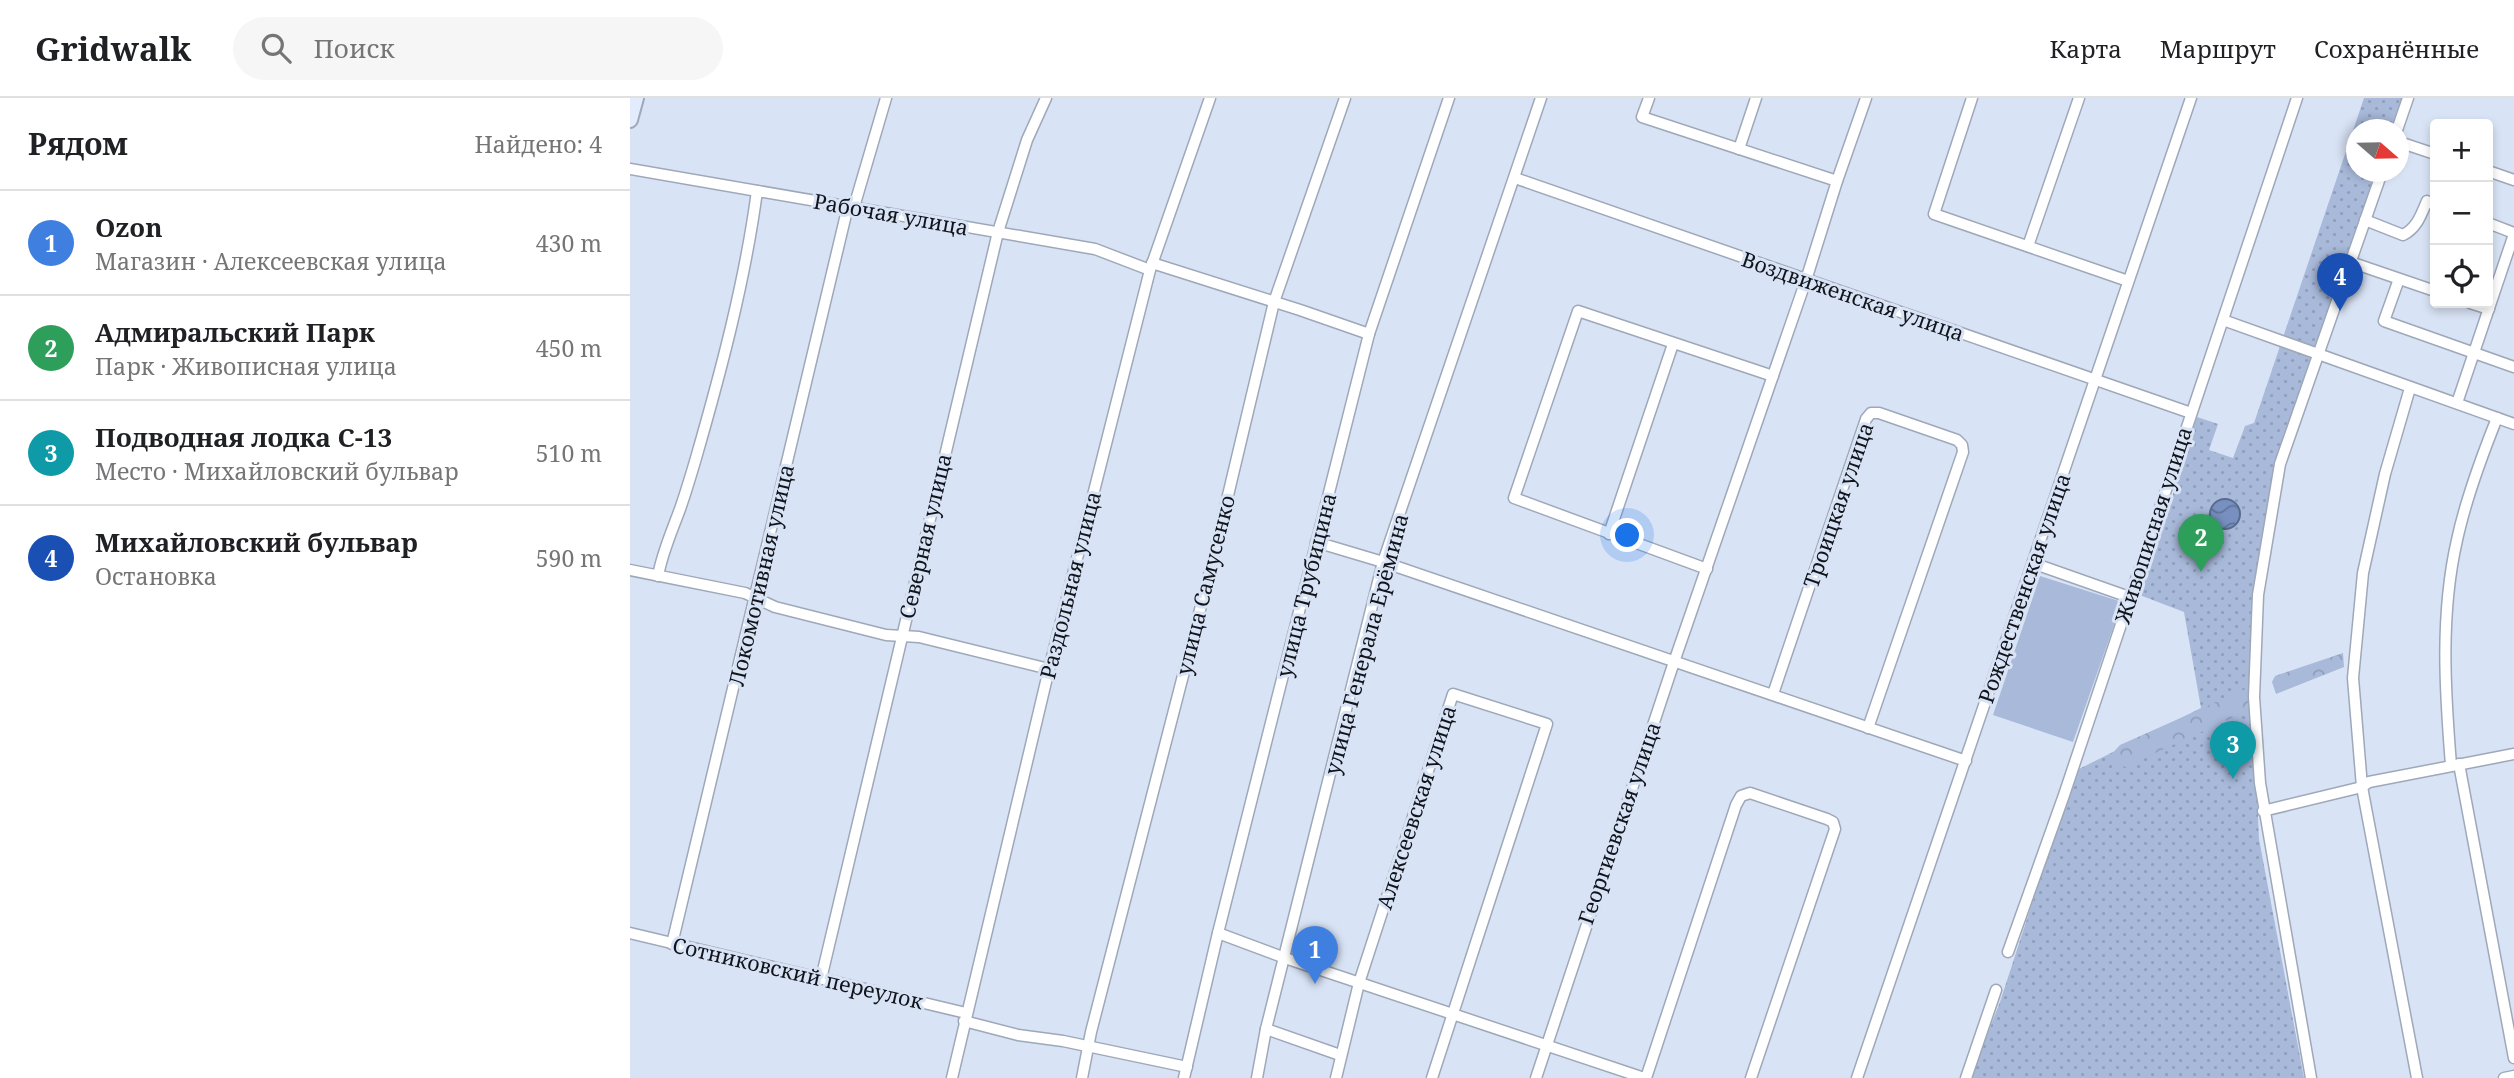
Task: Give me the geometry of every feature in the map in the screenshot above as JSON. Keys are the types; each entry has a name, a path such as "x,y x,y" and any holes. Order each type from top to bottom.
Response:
{"main road":[{"path":"630,120 636,98"}],"street":[{"name":"Локомотивная улица","path":"672,944 851,207 886,98"},
{"name":"Северная улица","path":"821,979 998,232 1027,140 1046,98"},
{"name":"Раздольная улица","path":"952,1078 1049,669 1151,267 1210,98"},
{"name":"улица Самусенко","path":"1082,1078 1210,571 1274,302 1345,98"},
{"name":"улица Трубицина","path":"1185,1072 1369,334 1450,98"},
{"name":"улица Генерала Ерёмина","path":"1257,1078 1266,1029 1383,562 1541,98"},
{"path":"1649,98 1643,117 1837,181"},
{"path":"1738,149 1756,98"},
{"name":"Георгиевская улица","path":"1536,1078 1544,1046 1866,98"},
{"path":"1972,98 1934,214 2128,281"},
{"path":"2028,246 2079,98"},
{"name":"Рождественская улица","path":"1857,1078 2191,98"},
{"name":"Живописная улица","path":"2008,952 2067,785 2297,98"},
{"path":"2401,119 2408,98"},
{"path":"2409,145 2430,152"},
{"name":"Рабочая улица","path":"630,169 1095,248 1369,334"},
{"path":"2493,173 2514,180"},
{"name":"Воздвиженская улица","path":"1515,178 2191,413"},
{"path":"2311,1078 2263,811 2254,697 2258,595 2280,464 2378,182"},
{"path":"658,576 697,454 727,339 751,236 757,191"},
{"path":"2365,220 2403,235 2411,231 2427,201 2430,202"},
{"path":"2457,403 2514,233 2493,225"},
{"path":"2350,262 2430,289"},
{"path":"2399,279 2384,321 2514,367"},
{"path":"1707,569 1514,498 1578,312 1773,376"},
{"path":"2223,320 2319,352 2410,388 2514,424"},
{"path":"1609,534 1673,344"},
{"path":"2410,388 2385,474 2362,573 2353,678 2362,788 2417,1078"},
{"name":"Троицкая улица","path":"1773,694 1866,419 1871,413 1879,413 1957,440 1962,445 1963,452 1868,728"},
{"path":"2497,418 2478,466 2460,529 2446,635 2446,699 2455,765 2514,1058"},
{"path":"1316,542 1383,562 1966,761"},
{"path":"2040,566 2129,597"},
{"path":"630,570 745,593 775,607 886,635 919,637 1049,669"},
{"name":"Алексеевская улица","path":"1359,983 1453,694 1547,724 1452,1013"},
{"path":"2263,811 2362,788 2369,782 2514,754"},
{"path":"1218,933 1544,1046 1645,1078 1736,805 1741,796 1750,793 1827,819 1833,822 1835,829 1751,1078"},
{"name":"Сотниковский переулок","path":"630,933 821,979 965,1017 1018,1035 1088,1046 1185,1072"},
{"path":"1336,1078 1359,983"},
{"path":"1966,1078 1996,990"},
{"path":"1432,1078 1452,1013"},
{"path":"1266,1029 1340,1055"},
{"path":"2504,1078 2514,1076"}],"green space":[{"path":"2364,98 2402,98 2395,119 2357,119"},
{"path":"2346,151 2346,182 2373,182 2277,461 2252,684 2259,839 2304,1078 1970,1078 2000,1002 2075,771 2201,708 2184,612 2137,594 2136,591 2150,552 2157,544 2173,496 2173,484 2197,417 2218,424 2209,450 2233,458 2245,426 2254,423"},
{"path":"2040,576 2122,602 2073,742 1993,715"},
{"path":"2343,653 2344,667 2276,694 2272,682 2275,676"},
{"path":"2250,687 2251,709 2125,767 2116,763 2111,755 2120,745"}],"water":[{"path":"2225,499 2236,503 2240,514 2236,525 2225,529 2214,525 2210,514 2214,503"}],"place":[{"name":"Михайловский бульвар","path":"2340,311"},
{"name":"Адмиральский Парк","path":"2201,572"},
{"name":"Подводная лодка С-13","path":"2233,779"},
{"name":"Ozon","path":"1315,984"}]}
